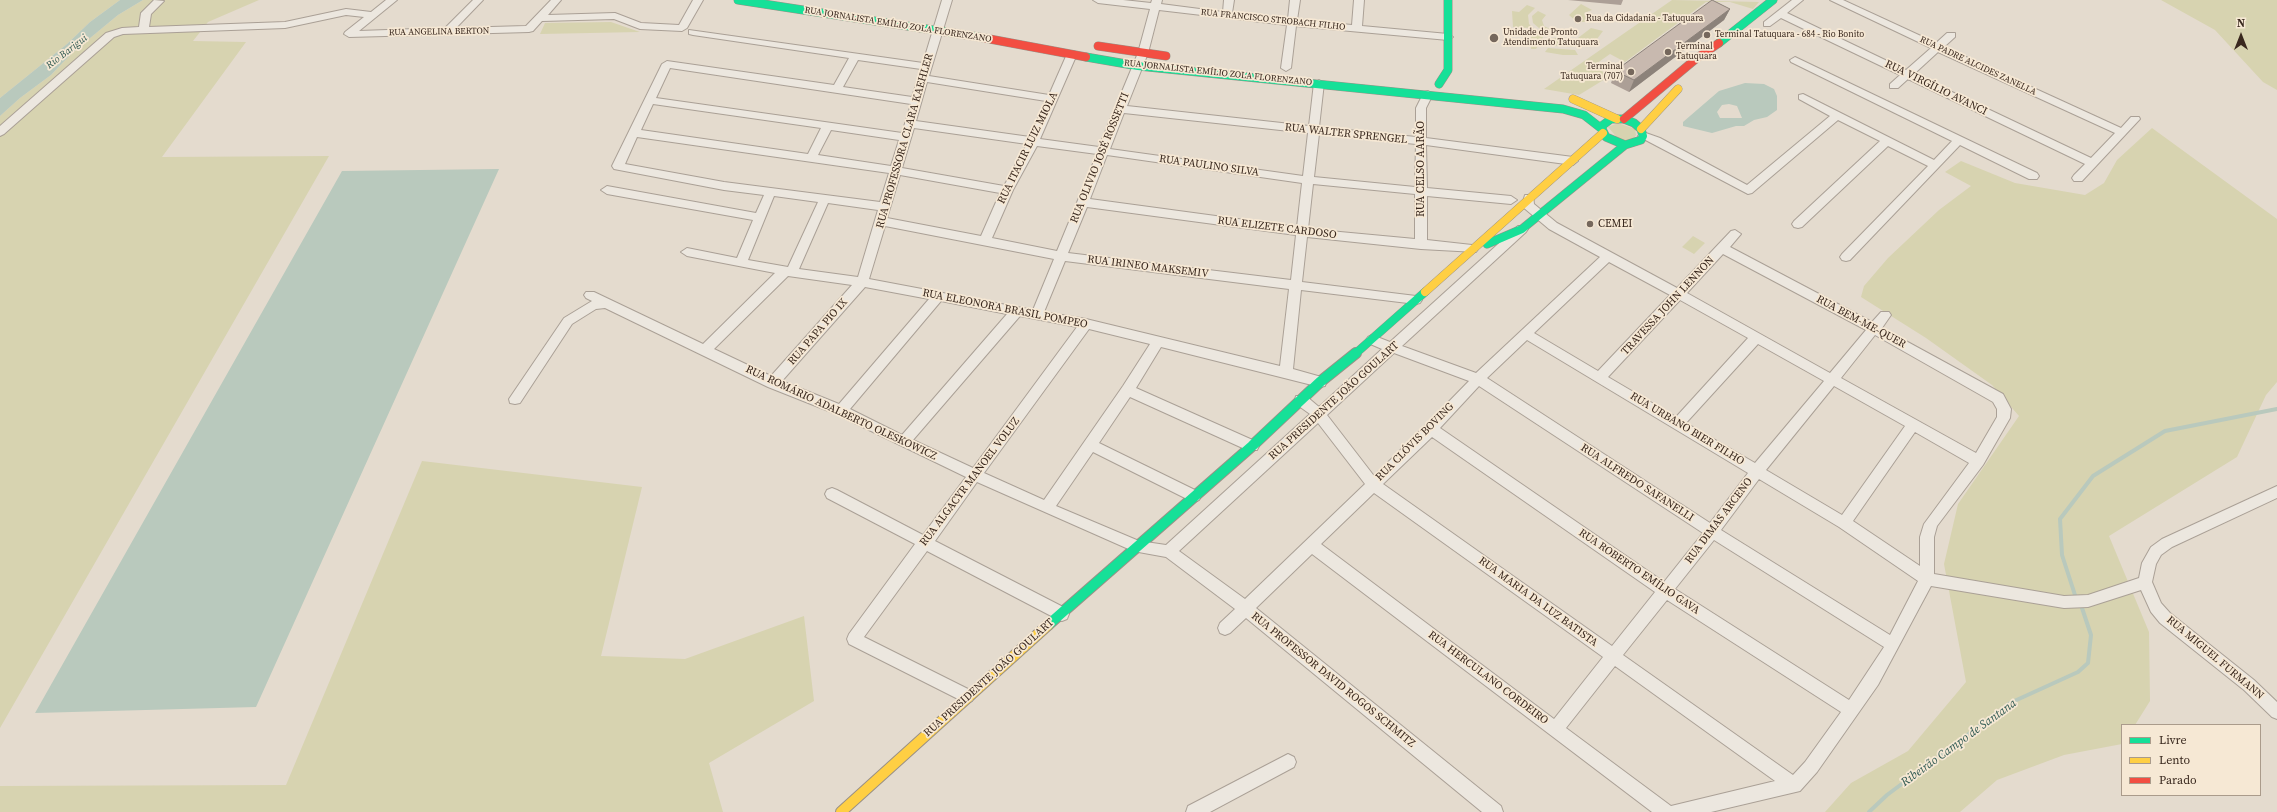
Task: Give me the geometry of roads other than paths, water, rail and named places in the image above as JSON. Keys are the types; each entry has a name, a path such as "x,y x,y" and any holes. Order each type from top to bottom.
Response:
{"main road":[{"name":"RUA JORNALISTA EMÍLIO ZOLA FLORENZANO","path":"738,0 941,22 1072,54 1138,66 1428,94 1563,110 1584,115 1602,131"},
{"path":"1439,84 1448,70 1448,0"},
{"name":"RUA PRESIDENTE JOÃO GOULART","path":"843,811 967,696 1252,446 1320,382 1372,340 1472,249 1573,161 1602,131 1606,122 1620,119 1697,58 1745,24 1772,0"},
{"name":"RUA JORNALISTA EMÍLIO ZOLA FLORENZANO","path":"1088,44 1143,53 1173,56"},
{"name":"RUA PRESIDENTE JOÃO GOULART","path":"1472,249 1522,229 1626,145 1638,143 1642,133 1685,81 1697,58"},
{"path":"1372,79 1371,85 1375,89"},
{"path":"1564,98 1576,100 1620,119 1634,123 1642,133"},
{"path":"1602,131 1612,141 1626,145"}],"street":[{"path":"0,132 110,35 122,31 285,25 346,12 374,15 392,0"},
{"path":"448,32 478,0"},
{"path":"540,18 556,0"},
{"path":"540,18 616,16 640,26 682,28 698,0"},
{"name":"RUA PROFESSORA CLARA KAEHLER","path":"862,282 882,221 894,170 947,0"},
{"name":"RUA FRANCISCO STROBACH FILHO","path":"1098,0 1156,4 1227,16 1448,38"},
{"path":"1227,16 1229,0"},
{"path":"1286,68 1295,0"},
{"path":"1357,29 1360,0"},
{"path":"1767,24 1798,0"},
{"name":"RUA PADRE ALCIDES ZANELLA","path":"1835,0 2121,132"},
{"path":"144,30 146,13 159,1"},
{"name":"RUA OLIVIO JOSÉ ROSSETTI","path":"1037,315 1143,53 1156,4"},
{"name":"RUA VIRGÍLIO AVANCI","path":"1780,14 2092,163"},
{"name":"RUA ANGELINA BERTON","path":"374,15 349,34 529,29 540,18"},
{"path":"693,32 926,67"},
{"path":"1894,86 1951,36"},
{"name":"RUA ITACIR LUIZ MIOLA","path":"985,241 1007,190 1034,141 1072,54"},
{"path":"837,89 855,56"},
{"path":"1795,60 2033,176"},
{"path":"885,207 724,186 618,166 636,133 649,100 667,64 916,101"},
{"path":"923,78 1052,98"},
{"path":"1286,372 1319,83"},
{"name":"RUA CELSO AARÃO","path":"1420,245 1421,108 1428,94"},
{"path":"1803,97 1935,165"},
{"path":"649,100 905,137"},
{"name":"RUA WALTER SPRENGEL","path":"1119,110 1420,141 1573,161"},
{"path":"1642,133 1748,190 1837,115"},
{"path":"2078,178 2121,132 2135,120"},
{"name":"RUA PAULINO SILVA","path":"909,124 1308,180 1511,200"},
{"path":"811,158 827,126"},
{"path":"636,133 894,170 1007,190"},
{"path":"1846,258 1959,140"},
{"path":"1798,224 1887,141"},
{"path":"607,190 758,217"},
{"path":"741,263 758,217 771,191"},
{"path":"706,350 789,272 825,198"},
{"path":"1530,198 1528,205 1538,216 1553,226 1757,337 1978,461 1928,530 1928,579 1893,645 1873,680 1850,710 1811,767 1794,785 1676,812"},
{"name":"RUA ELIZETE CARDOSO","path":"1082,202 1302,232 1472,249"},
{"name":"RUA IRINEO MAKSEMIV","path":"882,221 1060,256 1416,300"},
{"name":"RUA PRESIDENTE JOÃO GOULART","path":"1168,551 1393,348 1522,229"},
{"name":"TRAVESSA JOHN LENNON","path":"1600,377 1735,234"},
{"name":"RUA BEM-ME-QUER","path":"1722,248 1874,329 1998,398 2004,409 2003,418 1978,461"},
{"name":"RUA ELEONORA BRASIL POMPEO","path":"687,252 789,272 862,282 1086,324 1286,372 1320,382"},
{"name":"RUA CLÓVIS BOVING","path":"1225,628 1431,429 1478,379 1606,256"},
{"name":"RUA PAPA PIO IX","path":"773,383 862,282"},
{"name":"RUA ROMÁRIO ADALBERTO OLESKOWICZ","path":"590,295 773,383 840,410 976,476 1138,547"},
{"path":"840,410 939,296"},
{"path":"515,399 568,321 593,306 607,303"},
{"path":"904,442 1017,311"},
{"name":"RUA DIMAS ARCENO","path":"1555,729 1712,532 1757,471 1834,380 1885,315"},
{"name":"RUA ALGACYR MANOEL VOLUZ","path":"967,696 854,639 925,542 976,476 1086,324"},
{"name":"RUA URBANO BIER FILHO","path":"1526,334 1844,523 1928,579"},
{"path":"1678,423 1757,337"},
{"name":"RUA ALFREDO SAFANELLI","path":"1372,340 1478,379 1712,532 1893,645"},
{"path":"1047,508 1128,390 1158,341"},
{"path":"1128,390 1252,446"},
{"name":"RUA MARIA DA LUZ BATISTA","path":"1301,400 1319,414 1373,485 1794,785"},
{"path":"1844,523 1913,425"},
{"name":"RUA ROBERTO EMÍLIO GAVA","path":"1431,429 1665,591 1850,710"},
{"path":"1090,445 1194,496"},
{"path":"1928,579 2075,603 2104,596 2144,582 2149,563 2156,551 2167,543 2277,492"},
{"path":"832,494 1062,614"},
{"name":"RUA HERCULANO CORDEIRO","path":"1311,544 1665,812"},
{"path":"1138,547 1168,551"},
{"name":"RUA PROFESSOR DAVID ROGOS SCHMITZ","path":"1168,551 1246,609 1495,812"},
{"name":"RUA MIGUEL FURMANN","path":"2144,582 2156,607 2165,618 2179,631 2249,685 2277,712"},
{"path":"1194,812 1288,762"}],"water":[{"name":"Rio Barigui","path":"120,0 143,0 118,15 72,53 51,75 20,98 0,116 0,98 67,44 90,22"},
{"path":"1745,83 1764,84 1774,89 1777,96 1777,110 1767,117 1754,120 1744,126 1736,126 1712,133 1683,126 1683,122 1719,91","holes":["1729,104 1737,106 1742,118 1720,118 1717,112 1722,105"]},
{"path":"499,169 256,707 35,713 342,171"}],"waterway":[{"name":"Ribeirão Campo de Santana","path":"2075,595 2062,555 2060,519 2093,476 2165,431 2277,409"},
{"name":"Ribeirão Campo de Santana","path":"1869,812 1887,795 2010,703 2078,672 2088,663 2091,635 2082,608"}],"place":[{"name":"Rua da Cidadania - Tatuquara","path":"1578,19"},
{"name":"Terminal Tatuquara - 684 - Rio Bonito","path":"1707,35"},
{"name":"Unidade de Pronto Atendimento Tatuquara","path":"1494,38"},
{"name":"Terminal Tatuquara","path":"1668,52"},
{"name":"Terminal Tatuquara (707)","path":"1631,72"},
{"name":"CEMEI","path":"1590,224"}]}
